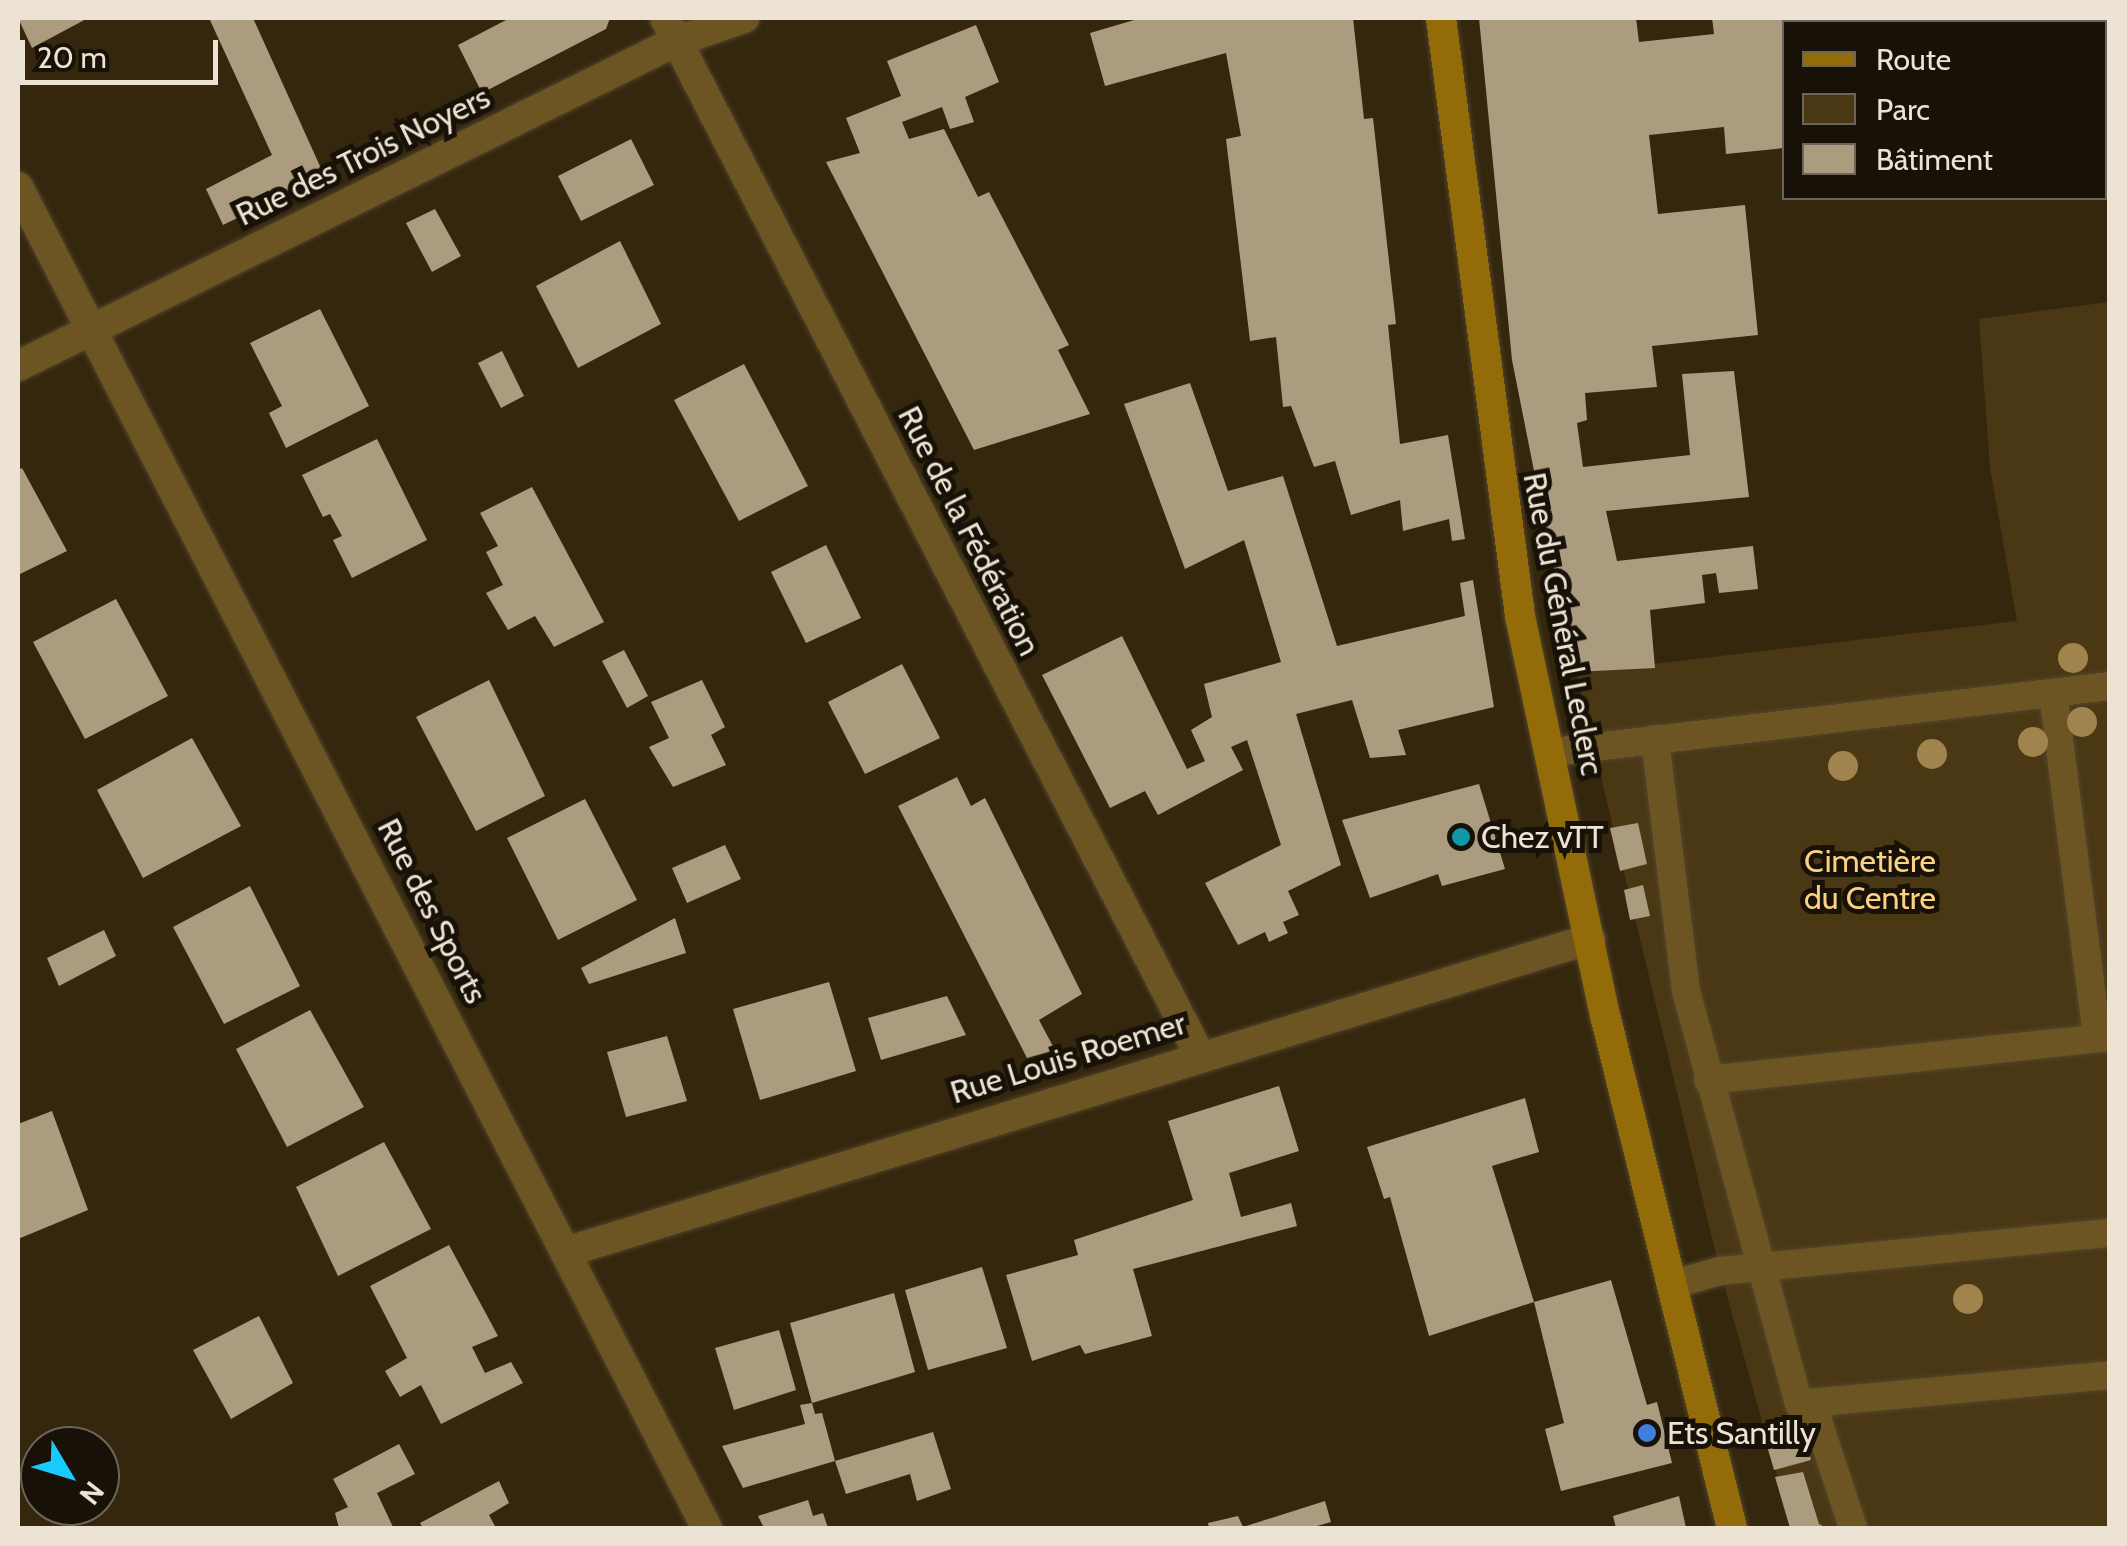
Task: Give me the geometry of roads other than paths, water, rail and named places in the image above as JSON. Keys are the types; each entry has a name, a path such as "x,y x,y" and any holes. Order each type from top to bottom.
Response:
{"main road":[{"name":"Rue du Général Leclerc","path":"1441,18 1493,446 1520,616 1590,939 1732,1528"}],"street":[{"name":"Rue des Trois Noyers","path":"18,366 671,29 744,18"},
{"name":"Rue de la Fédération","path":"671,29 1199,1054"},
{"name":"Rue des Sports","path":"18,187 568,1250 707,1528"},
{"name":"Rue Louis Roemer","path":"568,1250 1199,1054 1590,939"}],"lane":[{"path":"1552,752 2110,686"},
{"path":"1708,1080 2104,1037 2053,693"},
{"path":"1655,739 1686,992 1799,1404 2110,1374"},
{"path":"1674,1284 1760,1266 2110,1233"},
{"path":"1812,1403 1853,1528"}],"place":[{"name":"Chez vTT","path":"1461,837"},
{"name":"Ets Santilly","path":"1647,1433"}],"park label":[{"name":"Cimetière du Centre","path":"1870,880"}]}
